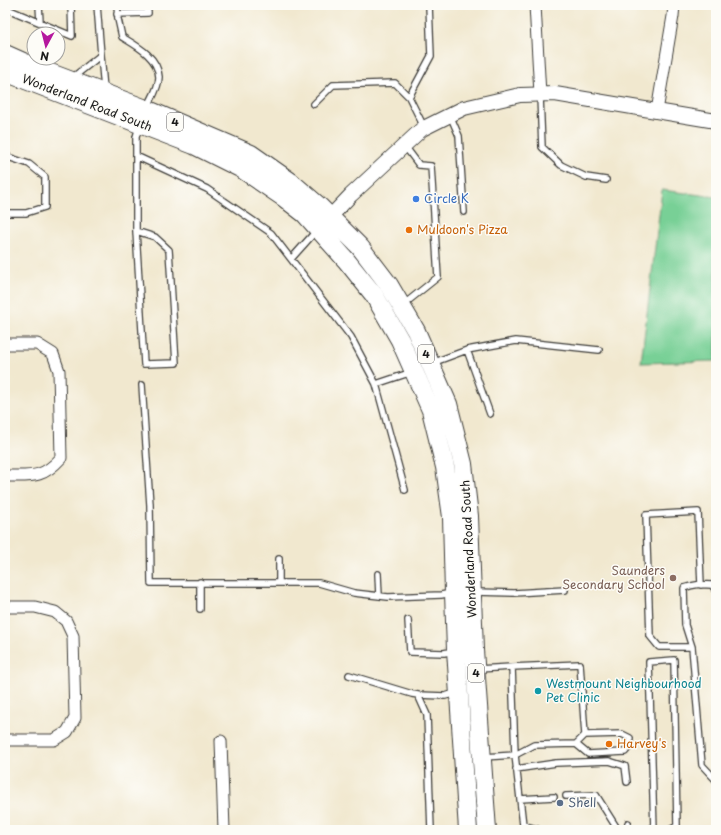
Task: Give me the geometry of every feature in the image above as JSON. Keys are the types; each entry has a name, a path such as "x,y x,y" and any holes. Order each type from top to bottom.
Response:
{"main road":[{"name":"Wonderland Road South","path":"5,54 32,66 105,93 143,116"},
{"name":"Wonderland Road South","path":"5,72 143,116 251,154 291,182 324,223 346,260 374,296 400,340 422,367 448,404 463,464 469,516 463,592 465,650 459,692 473,757 486,830"},
{"name":"Wonderland Road South","path":"324,223 360,248 389,285 416,331 422,367"},
{"name":"Wonderland Road South","path":"465,650 476,670 473,757 468,830"}],"street":[{"path":"535,5 540,94"},
{"path":"657,111 674,5"},
{"path":"324,223 351,195 424,128 464,108 520,95 554,94 716,121"},
{"path":"5,344 37,344 53,354 59,371 62,458 51,469 36,476 5,476"},
{"path":"5,607 35,607 55,612 66,621 73,636 75,718 67,732 54,740 5,740"},
{"path":"221,741 224,830"}],"lane":[{"path":"39,5 40,22"},
{"path":"5,8 12,8 72,36 70,5"},
{"path":"98,5 105,93"},
{"path":"117,5 117,14 122,37 138,47 155,62 159,77 155,92 143,116 136,137 136,231 144,364 176,363 169,250 155,237 136,231"},
{"path":"117,14 148,13 147,5"},
{"path":"409,97 432,56 429,5"},
{"path":"70,80 101,55"},
{"path":"314,104 334,85 395,83 409,97 424,128"},
{"path":"540,94 542,147 561,165 586,177 606,180"},
{"path":"450,115 459,136 464,212"},
{"path":"401,306 438,277 431,166 418,164 404,145"},
{"path":"5,156 29,164 45,176 45,207 26,213 5,213"},
{"path":"136,156 207,189 271,233 292,259 351,337 376,384 405,490"},
{"path":"292,259 324,223"},
{"path":"376,384 467,350 516,341 600,350"},
{"path":"467,350 490,414"},
{"path":"142,385 150,505 151,583 319,583 354,593 388,597 441,595 463,592 514,593 565,590"},
{"path":"692,647 660,647 650,636 646,515 698,512 702,585"},
{"path":"278,559 279,582"},
{"path":"378,574 379,596"},
{"path":"200,582 200,609"},
{"path":"716,591 712,585 695,584 684,588 685,625 692,647 702,765 716,780"},
{"path":"408,620 410,652 444,653 465,650"},
{"path":"654,830 648,662 674,660 677,826 670,830"},
{"path":"476,670 580,664 585,735"},
{"path":"512,667 515,755 523,825 540,830"},
{"path":"349,675 418,695 445,696 459,692"},
{"path":"418,695 428,715 431,830"},
{"path":"473,757 515,755 534,745 576,744 588,754 625,752 629,746 630,738 622,734 585,735 576,744"},
{"path":"516,769 556,763 609,761 625,766 627,782"},
{"path":"566,796 596,795 618,830"},
{"path":"520,798 554,797"},
{"path":"626,830 628,823"}],"green space":[{"path":"662,190 716,197 716,361 641,363"}],"place":[{"name":"Circle K","path":"416,199"},
{"name":"Muldoon's Pizza","path":"409,230"},
{"name":"Saunders Secondary School","path":"673,578"},
{"name":"Westmount Neighbourhood Pet Clinic","path":"538,691"},
{"name":"Harvey's","path":"609,744"},
{"name":"Shell","path":"560,803"}]}
